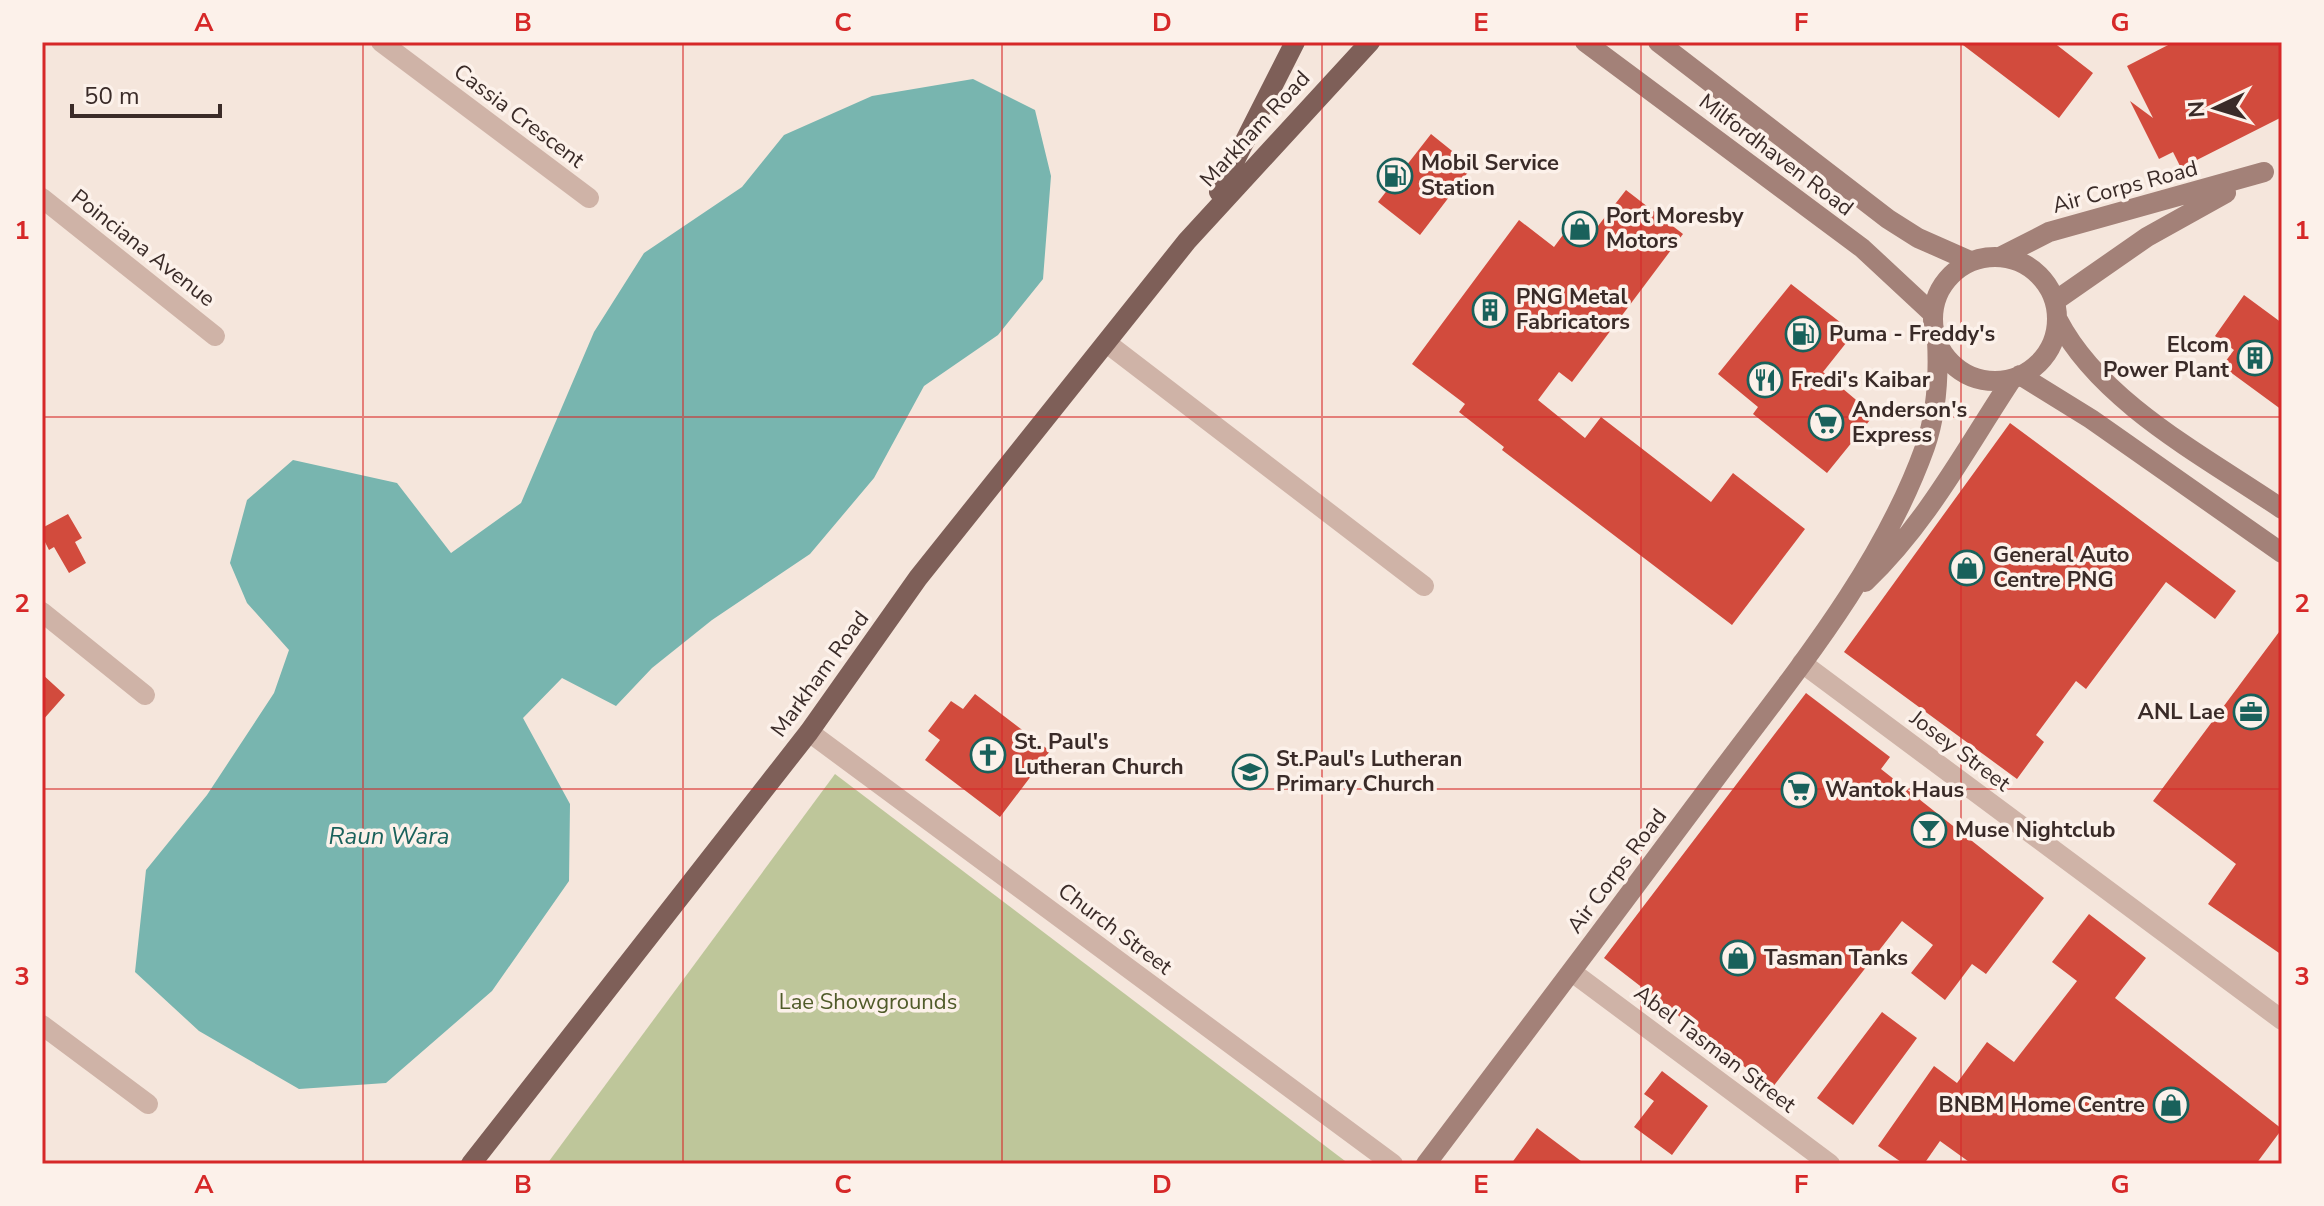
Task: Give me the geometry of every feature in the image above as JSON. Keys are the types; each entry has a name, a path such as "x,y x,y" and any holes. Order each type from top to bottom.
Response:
{"main road":[{"name":"Markham Road","path":"1209,214 1295,42"},
{"name":"Markham Road","path":"471,1164 809,732 918,578 1209,214 1370,42"},
{"name":"Milfordhaven Road","path":"1585,42 1862,248 1933,314"},
{"name":"Milfordhaven Road","path":"1658,42 1888,219 1918,238 1970,261"},
{"name":"Air Corps Road","path":"2002,256 2049,232 2273,167"},
{"name":"Air Corps Road","path":"2056,311 2147,237 2273,167"},
{"path":"2056,311 2054,340 2044,358 2016,377 1992,381 1972,377 1956,367 1937,340 1933,314 1944,282 1970,261 2002,256 2025,263 2044,279 2072,347 2105,384 2282,509"},
{"name":"Air Corps Road","path":"1426,1164 1802,663 1842,604 1886,531 1925,446 1936,405 1937,340"},
{"path":"2016,377 2091,419 2282,553"},
{"name":"Air Corps Road","path":"1842,604 1913,532 2016,377"}],"street":[{"name":"Cassia Crescent","path":"381,42 589,198"},
{"name":"Poinciana Avenue","path":"42,198 215,336"},
{"path":"1108,344 1424,586"},
{"path":"42,612 145,695"},
{"name":"Josey Street","path":"1802,663 2282,1020"},
{"name":"Church Street","path":"809,732 1393,1164"},
{"name":"Abel Tasman Street","path":"1572,972 1830,1164"},
{"path":"42,1025 148,1104"}],"green space":[{"name":"Lae Showgrounds","path":"835,774 1349,1164 547,1164"}],"water":[{"name":"Raun Wara","path":"973,79 1035,110 1051,176 1043,279 998,335 924,386 874,478 810,554 712,620 652,668 616,706 562,678 523,718 570,804 569,881 492,991 386,1083 299,1089 199,1031 135,972 146,870 207,795 274,693 289,650 247,603 230,563 247,500 293,460 397,483 451,553 521,503 594,332 644,253 742,187 784,135 872,96"}],"building":[{"path":"1959,42 2053,42 2093,73 2059,118"},
{"path":"2174,42 2282,42 2282,117 2181,168 2173,152 2159,159 2130,101 2153,118 2127,66"},
{"path":"1431,134 1472,167 1420,235 1378,202"},
{"path":"1626,190 1683,234 1572,382 1559,372 1538,400 1585,438 1601,417 1711,502 1733,473 1805,529 1732,625 1502,450 1504,447 1459,412 1465,404 1412,364 1519,220 1554,247 1580,212 1598,226"},
{"path":"1791,284 1854,333 1823,372 1874,415 1827,473 1753,414 1758,407 1718,374"},
{"name":"Elcom Power Plant","path":"2244,295 2282,323 2282,410 2222,366 2234,350 2215,336"},
{"path":"2010,423 2236,591 2215,619 2166,582 2086,689 2076,681 2036,735 2044,742 2017,779 1844,652"},
{"path":"68,514 82,538 75,542 86,563 69,573 54,547 49,550 42,536 42,528"},
{"name":"ANL Lae","path":"2282,628 2282,955 2208,904 2236,864 2153,801"},
{"path":"42,674 65,695 42,721"},
{"path":"1806,693 1890,757 1881,769 2044,898 1986,974 1972,964 1945,1000 1911,973 1933,945 1902,921 1772,1088 1604,958"},
{"name":"St. Paul's Lutheran Church","path":"975,694 1050,751 1000,817 925,760 940,740 928,731 951,701 963,709"},
{"path":"2089,914 2146,958 2115,998 2282,1129 2256,1164 1972,1164 1940,1141 1924,1164 1904,1164 1878,1146 1934,1066 1957,1083 1987,1042 2014,1062 2077,981 2052,962"},
{"path":"1882,1012 1917,1038 1853,1125 1817,1098"},
{"path":"1662,1071 1708,1106 1672,1155 1634,1127 1654,1101 1644,1094"},
{"path":"1537,1128 1585,1164 1511,1164"}],"place":[{"name":"Mobil Service Station","path":"1395,176"},
{"name":"Port Moresby Motors","path":"1580,229"},
{"name":"PNG Metal Fabricators","path":"1490,310"},
{"name":"Puma - Freddy's","path":"1803,334"},
{"name":"Elcom Power Plant","path":"2255,358"},
{"name":"Fredi's Kaibar","path":"1765,380"},
{"name":"Anderson's Express","path":"1826,423"},
{"name":"General Auto Centre PNG","path":"1967,568"},
{"name":"ANL Lae","path":"2251,712"},
{"name":"St. Paul's Lutheran Church","path":"988,755"},
{"name":"St.Paul's Lutheran Primary Church","path":"1250,772"},
{"name":"Wantok Haus","path":"1799,790"},
{"name":"Muse Nightclub","path":"1929,830"},
{"name":"Tasman Tanks","path":"1738,958"},
{"name":"BNBM Home Centre","path":"2171,1105"}]}
